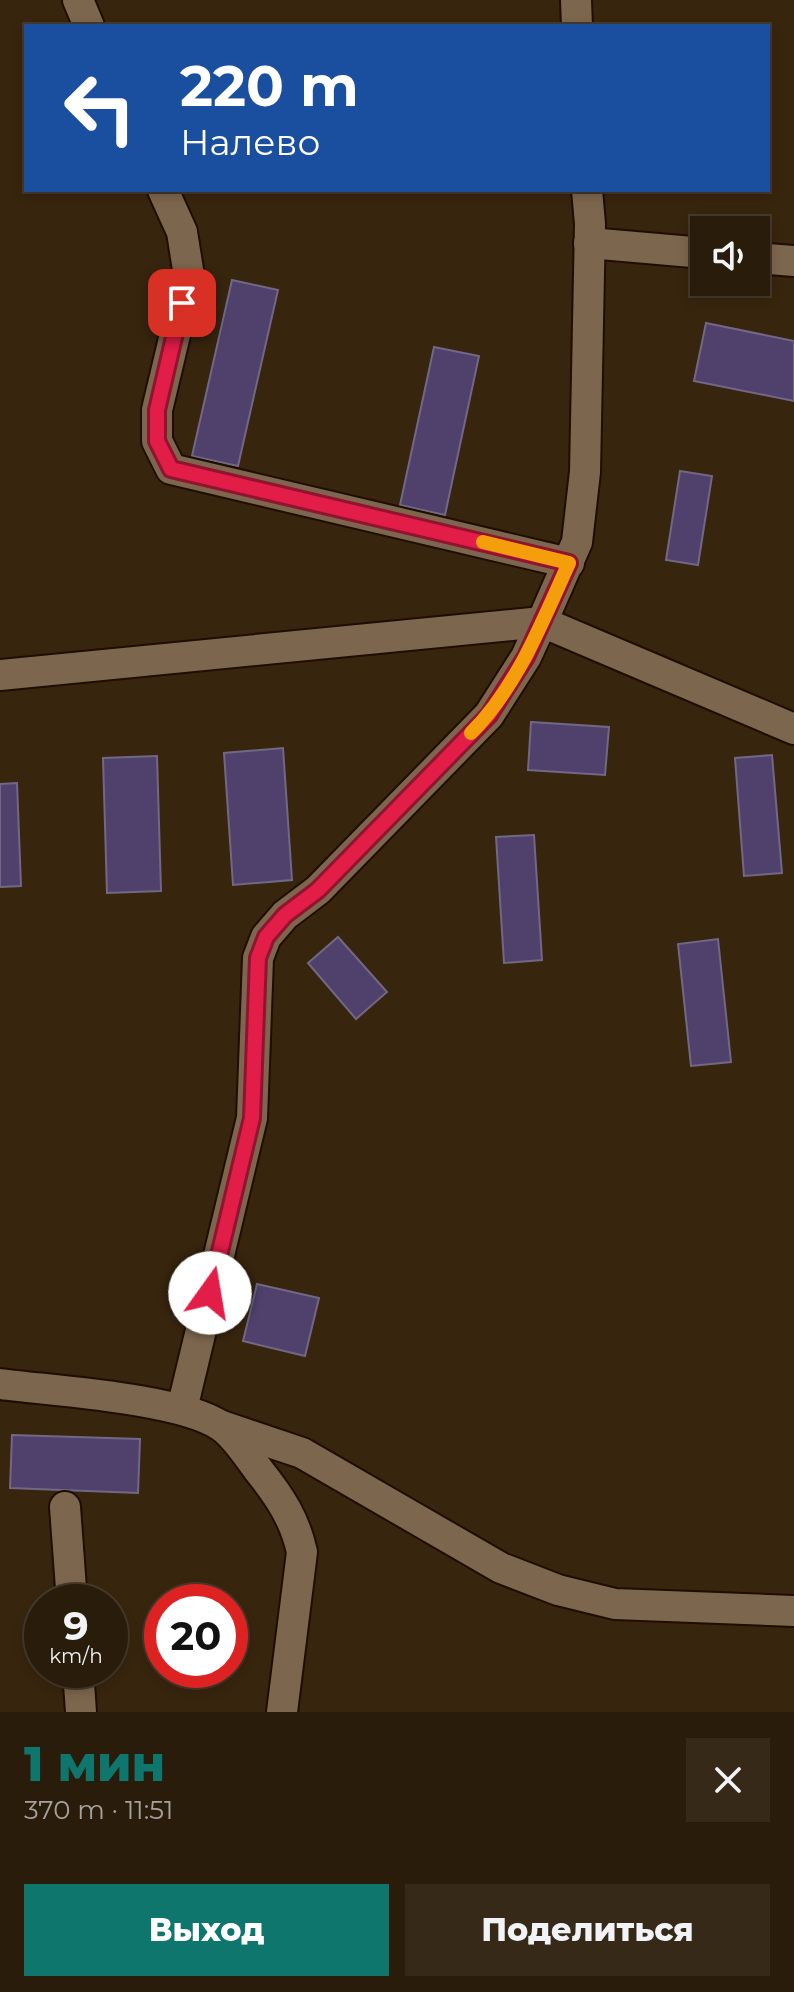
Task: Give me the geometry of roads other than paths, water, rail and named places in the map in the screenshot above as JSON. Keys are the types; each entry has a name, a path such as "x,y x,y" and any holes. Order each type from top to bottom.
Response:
{"lane":[{"path":"78,0 88,24"},
{"path":"576,0 577,24"},
{"path":"164,192 182,232 189,276 157,410 157,441 171,469 569,563"},
{"path":"182,1409 252,1118 258,958 266,937 285,915 318,890 489,715 526,657 577,542 585,472 587,192"},
{"path":"589,243 690,252"},
{"path":"770,259 794,261"},
{"path":"0,675 542,622 794,729"},
{"path":"0,1384 182,1409 302,1453 501,1568 558,1590 615,1604 794,1611"},
{"path":"222,1426 283,1501 298,1532 302,1552 282,1712"},
{"path":"65,1507 71,1584"},
{"path":"79,1688 81,1712"}]}
